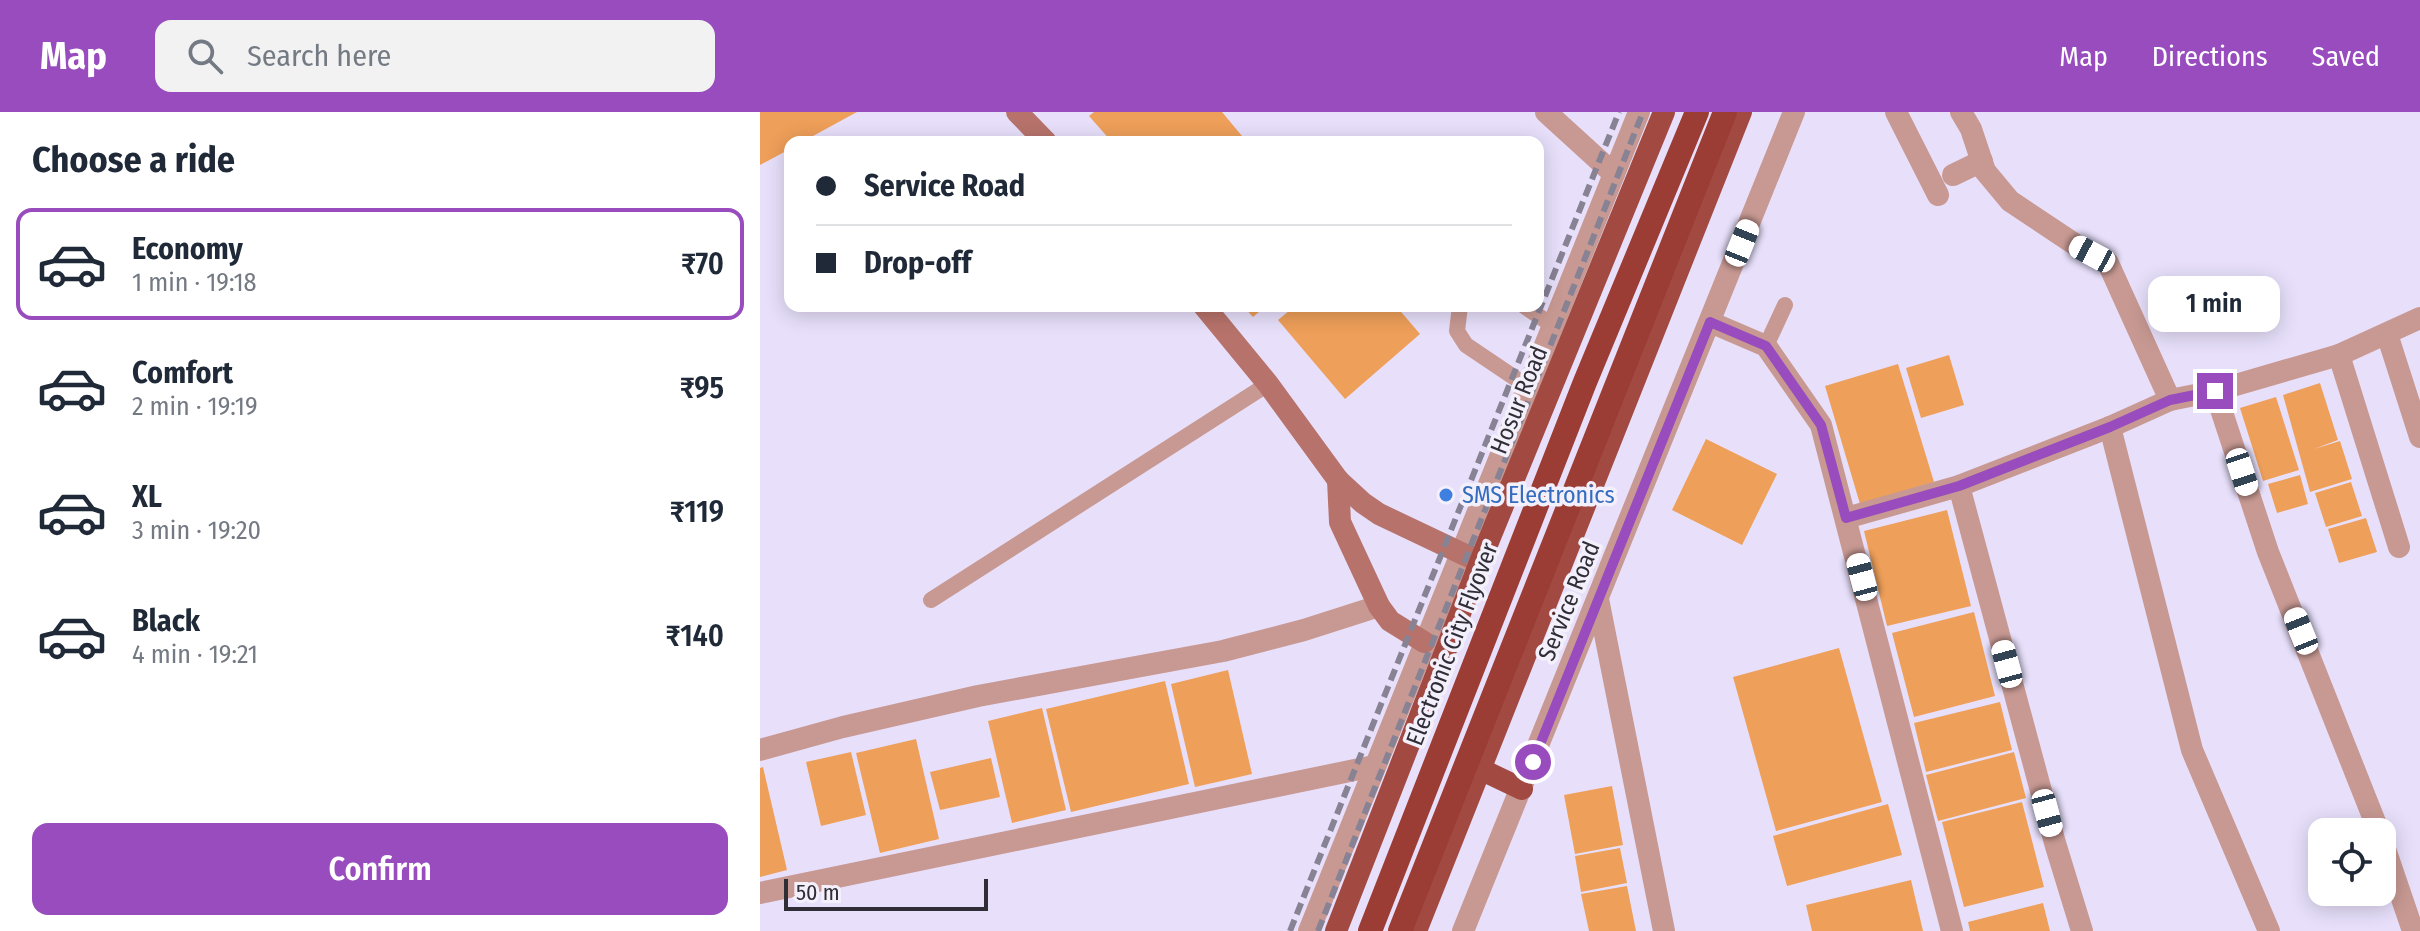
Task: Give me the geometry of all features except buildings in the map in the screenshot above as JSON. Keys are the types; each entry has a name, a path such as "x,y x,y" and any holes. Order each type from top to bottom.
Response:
{"highway":[{"name":"Hosur Road","path":"1336,931 1471,558 1664,112"},
{"name":"Electronic City Flyover","path":"1370,931 1573,410 1697,112"},
{"path":"1400,931 1725,112"},
{"path":"1416,931 1741,112"},
{"path":"1480,769 1522,789"}],"main road":[{"path":"1017,112 1040,136"},
{"path":"1209,312 1268,384 1338,480 1379,514 1471,558"},
{"path":"1338,480 1340,522 1379,606 1390,621 1424,642"}],"street":[{"path":"1546,112 1614,174"},
{"path":"1309,931 1424,642 1471,558 1527,386 1639,112"},
{"name":"Service Road","path":"1463,931 1794,112"},
{"path":"1896,112 1938,195"},
{"path":"1961,112 1971,129 1985,171 2010,201 2108,263 2170,400"},
{"path":"1953,175 1982,161"},
{"path":"1846,518 1959,486 2170,400 2215,391 2339,355 2420,318"},
{"path":"1710,322 1766,346 1821,425 1952,931"},
{"path":"2387,334 2420,437"},
{"path":"2339,355 2399,547"},
{"path":"2215,391 2268,552 2374,818"},
{"path":"2110,427 2192,750 2269,931"},
{"path":"1959,486 2055,843 2082,931"},
{"path":"1598,599 1664,931"},
{"path":"760,750 978,696 1223,651 1379,606"},
{"path":"760,893 1374,766"},
{"path":"2396,881 2413,931"}],"lane":[{"path":"1766,346 1785,305"},
{"path":"1459,312 1457,331 1466,345 1527,386"},
{"path":"1533,312 1552,325"},
{"path":"931,600 1268,384"}],"railway":[{"path":"1544,299 1619,112"},
{"path":"1318,931 1643,112"},
{"path":"1290,931 1539,312"}],"place":[{"name":"SMS Electronics","path":"1446,495"}],"route":[{"path":"1533,762 1710,322 1766,346 1821,425 1846,518 1959,486 2170,400 2215,391"}]}
